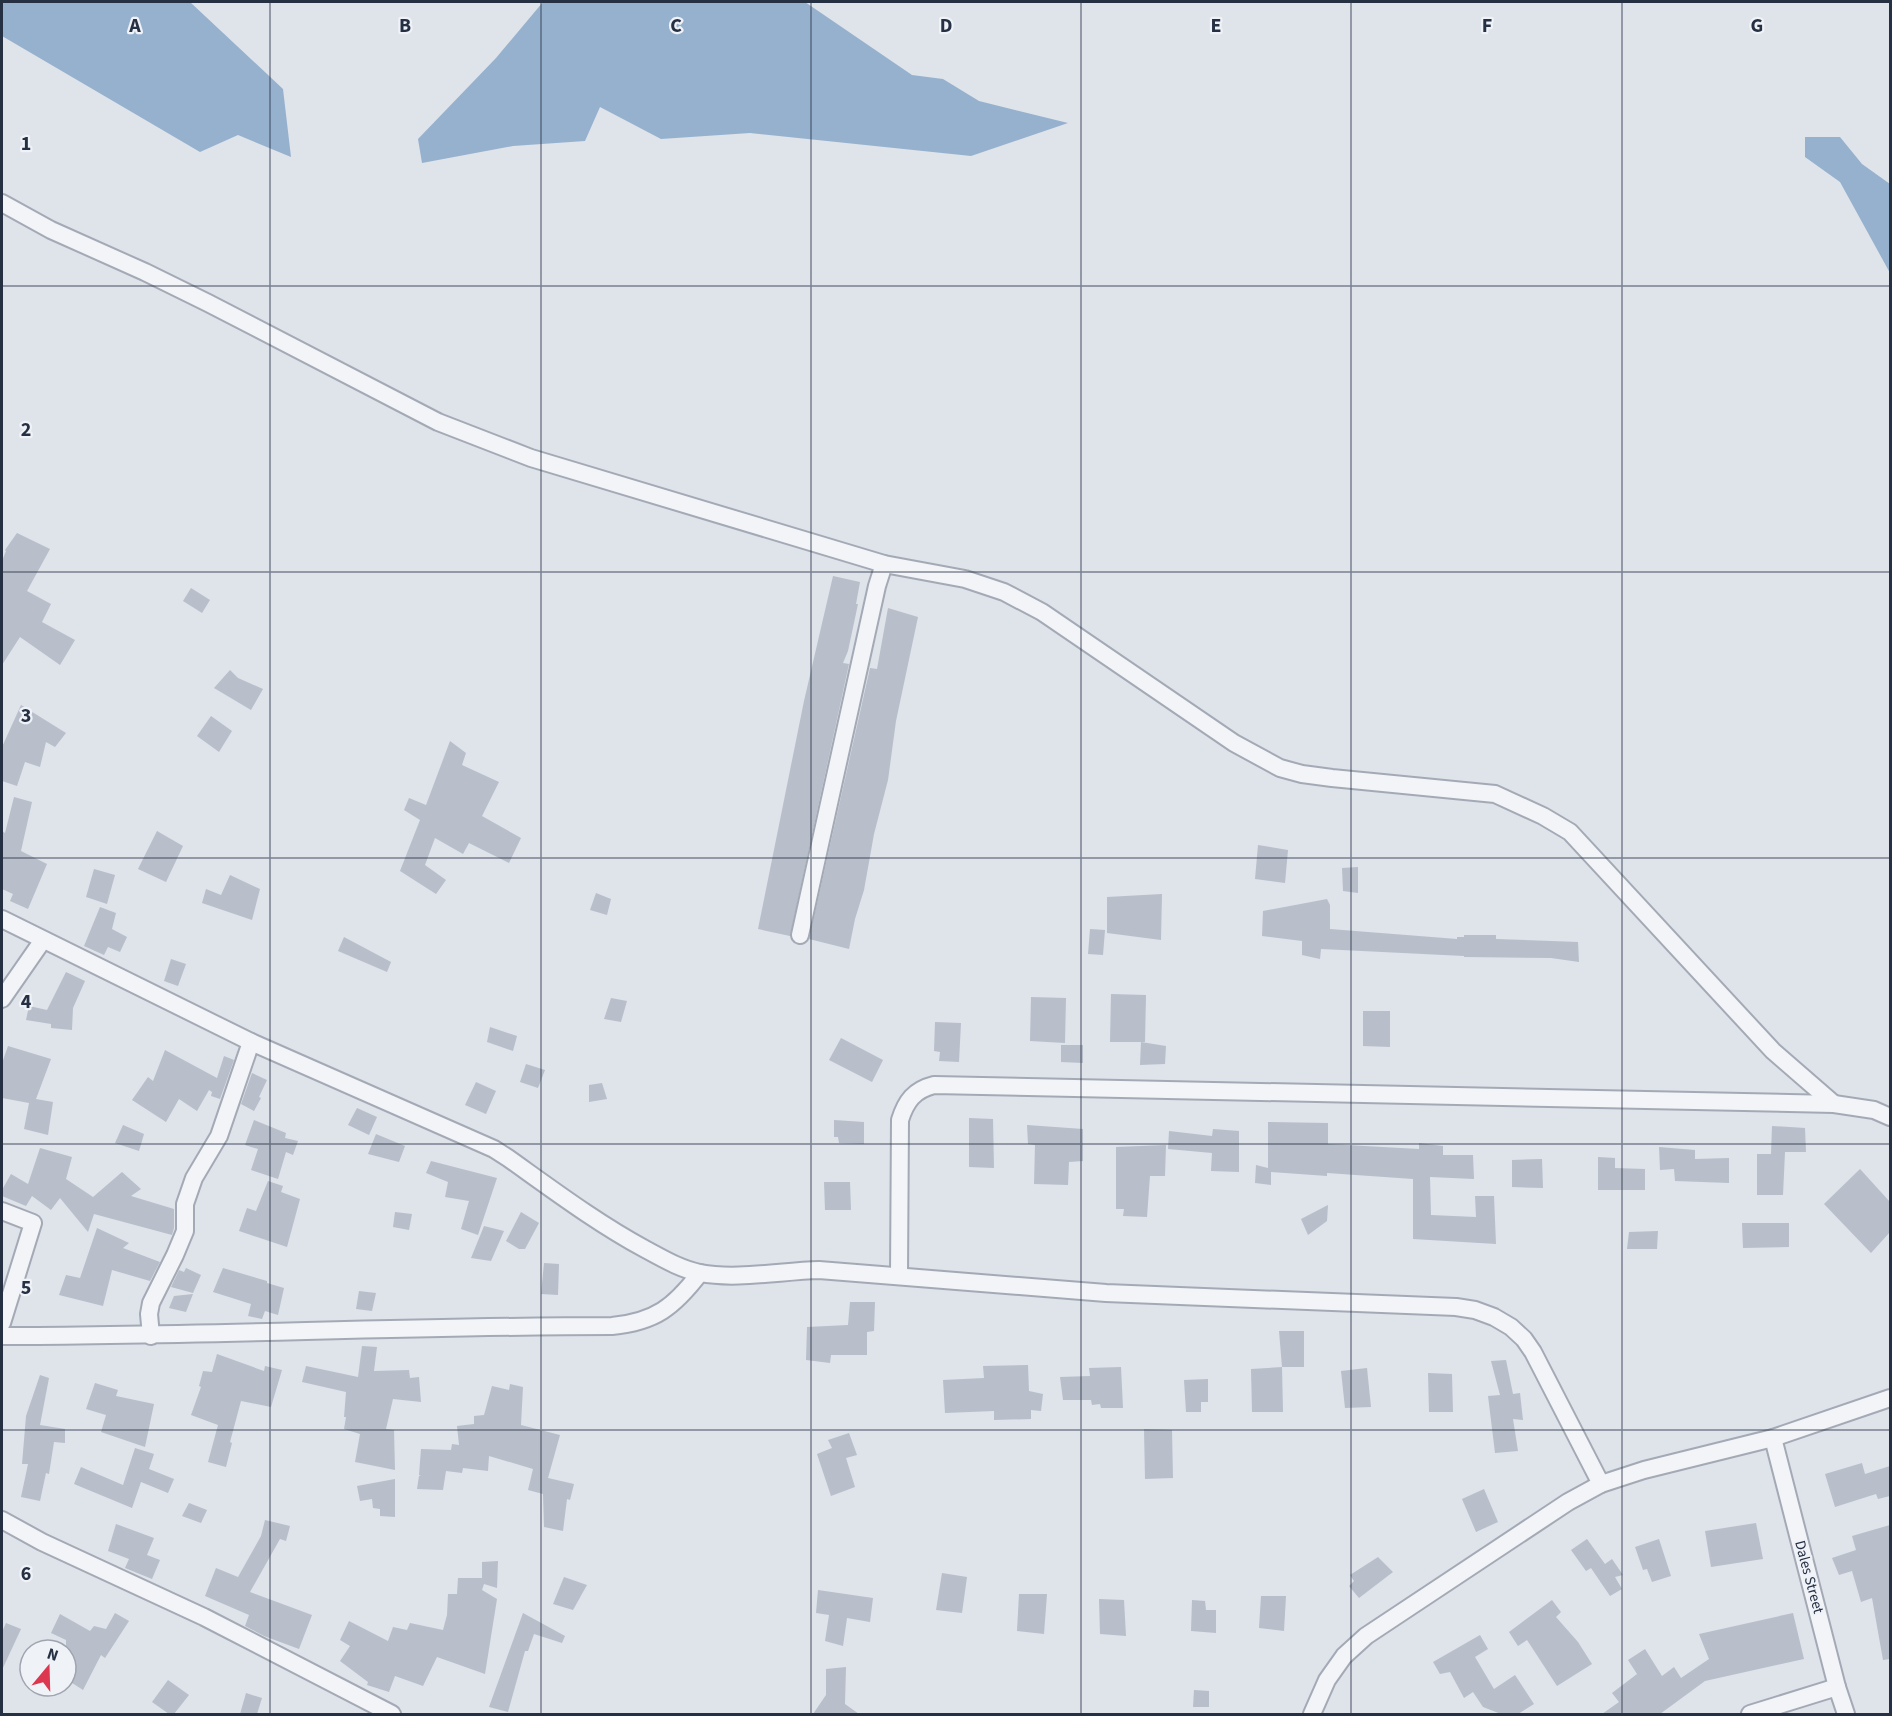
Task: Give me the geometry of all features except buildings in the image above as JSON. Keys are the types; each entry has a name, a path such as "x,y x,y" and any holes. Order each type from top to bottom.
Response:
{"street":[{"path":"2,203 51,230 208,303 438,422 531,458 884,564 965,579 1004,592 1042,612 1234,743 1280,768 1332,778 1495,794 1543,816 1570,832 1773,1051 1834,1104"},
{"path":"800,935 877,586 884,564"},
{"path":"2,919 251,1042 494,1149 612,1231 661,1257 700,1273 752,1275 819,1270 1106,1293 1456,1307 1475,1310 1511,1327 1524,1339 1533,1352 1601,1484"},
{"path":"2,999 43,940"},
{"path":"151,1336 149,1314 151,1303 185,1231 185,1204 194,1178 219,1136 251,1042"},
{"path":"899,1276 900,1120 904,1107 911,1097 921,1088 934,1085 1834,1104 1874,1110 1890,1117"},
{"path":"2,1211 33,1223 2,1323"},
{"path":"2,1336 151,1336 472,1326 612,1326 633,1324 652,1317 671,1306 700,1273"},
{"path":"1312,1714 1328,1680 1344,1656 1366,1636 1568,1502 1601,1484 1644,1470 1773,1438 1890,1398"},
{"name":"Dales Street","path":"1773,1438 1846,1714"},
{"path":"2,1520 42,1542 204,1617 392,1714"},
{"path":"1750,1714 1837,1687"}],"water":[{"path":"2,2 190,2 283,89 291,157 238,135 200,152 2,36"},
{"path":"543,2 805,2 912,75 943,79 979,101 1068,123 971,156 750,133 661,139 600,107 585,141 513,146 422,163 418,139 496,58"},
{"path":"1805,137 1840,137 1862,164 1890,184 1890,273 1840,182 1805,157"}]}
